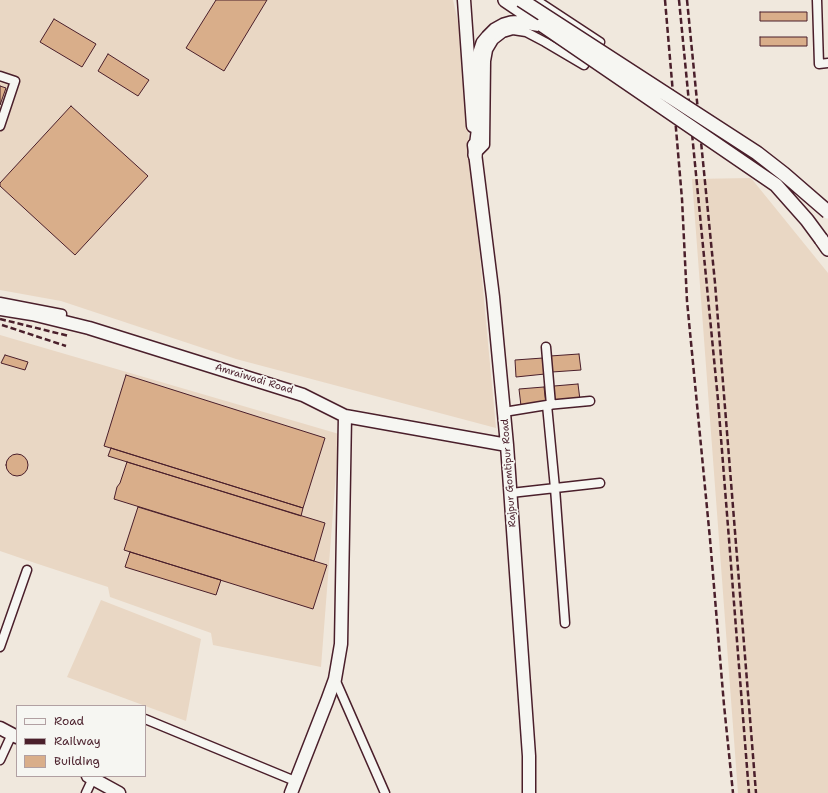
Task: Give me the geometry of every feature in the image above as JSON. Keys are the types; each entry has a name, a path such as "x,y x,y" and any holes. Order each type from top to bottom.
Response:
{"main road":[{"name":"Rajpur Gomtipur Road","path":"464,0 475,155 494,297 511,493 529,756 529,793"},
{"path":"505,0 776,185 807,220 824,244"},
{"path":"521,0 757,153 828,212"},
{"path":"475,155 478,133 479,55 483,43 495,30 504,25 524,22 542,25"},
{"name":"Amraiwadi Road","path":"0,309 32,314 89,328 302,395 345,416 507,445"},
{"path":"291,793 335,679 341,644 345,416"},
{"path":"0,728 14,736"},
{"path":"91,777 119,793"}],"street":[{"path":"475,155 485,145 486,61 488,50 494,40 503,33 513,30 526,32 584,65 600,42 536,0"},
{"path":"817,0 819,64 828,63"},
{"path":"0,76 15,81 0,126"},
{"path":"0,302 62,314 61,321"},
{"path":"546,347 565,623"},
{"path":"504,412 549,405 590,401"},
{"path":"511,493 600,483"},
{"path":"0,647 27,570"},
{"path":"335,679 385,793"},
{"path":"146,719 295,781"},
{"path":"0,760 14,736"},
{"path":"86,793 91,777"}],"shaded area":[{"path":"0,0 453,0 458,22 496,428 236,359 61,301 0,290"},
{"path":"751,178 828,273 828,793 738,793 692,179"},
{"path":"0,335 339,434 321,667 213,645 211,633 110,597 108,587 0,551"},
{"path":"101,600 201,639 186,721 67,677"}],"building":[{"path":"216,0 267,0 224,71 186,48"},
{"path":"760,12 807,12 807,21 760,21"},
{"path":"54,19 96,44 82,67 40,42"},
{"path":"760,37 807,37 807,46 760,46"},
{"path":"108,54 149,80 138,96 98,71"},
{"path":"0,86 6,88 0,105"},
{"path":"71,106 148,176 75,255 0,186 0,183"},
{"path":"579,354 581,370 552,372 550,356"},
{"path":"5,355 28,362 25,370 1,363"},
{"path":"543,358 545,374 516,377 515,360"},
{"path":"126,375 325,438 303,508 104,446"},
{"path":"578,384 580,400 555,403 554,386"},
{"path":"544,387 546,404 521,406 519,389"},
{"path":"111,448 303,508 301,516 108,456"},
{"path":"17,454 25,457 28,465 25,473 17,476 9,473 6,465 9,457"},
{"path":"127,462 325,523 314,561 114,499"},
{"path":"138,507 327,565 313,609 124,550"},
{"path":"130,552 221,580 216,595 125,567"}],"railway":[{"path":"665,0 682,199 687,301 733,793"},
{"path":"679,0 718,400 749,793"},
{"path":"687,0 715,283 756,793"},
{"path":"0,319 69,336"},
{"path":"2,325 66,346"}]}
